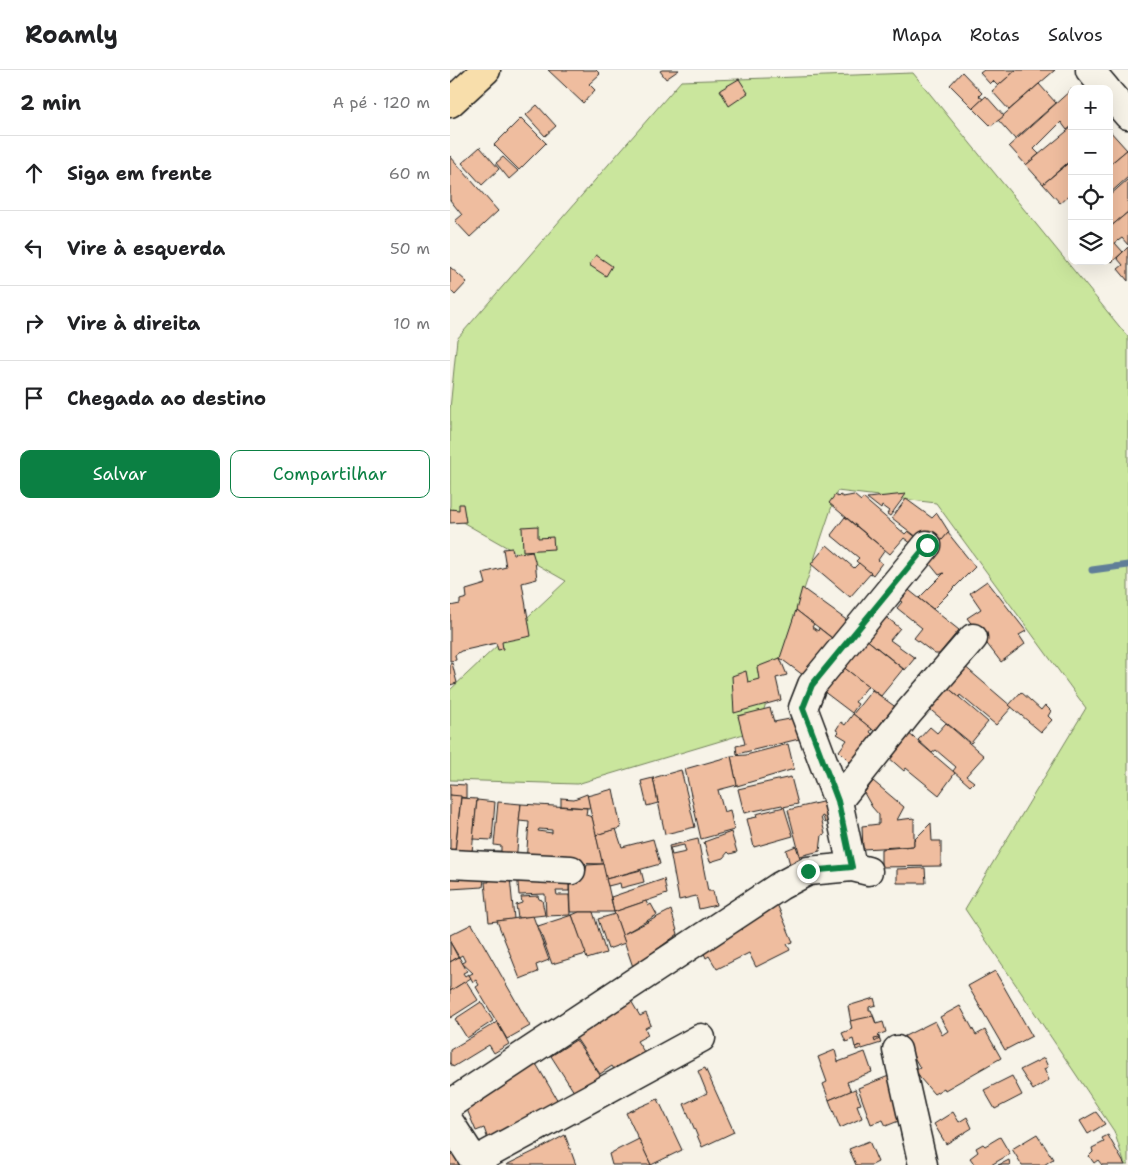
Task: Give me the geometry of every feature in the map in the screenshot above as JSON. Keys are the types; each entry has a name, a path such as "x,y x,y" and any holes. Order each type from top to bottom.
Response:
{"main road":[{"path":"450,103 486,70"}],"street":[{"path":"1090,70 1103,85"},
{"path":"1113,98 1128,115"},
{"path":"450,1104 764,896 808,871 860,869 838,801 803,708 812,685 927,545"},
{"path":"838,801 909,712 973,638"},
{"path":"450,864 570,870"},
{"path":"450,1123 476,1163 701,1038"},
{"path":"898,1050 923,1165"}],"green space":[{"path":"913,73 1128,337 1128,1165 1125,1165 1114,1131 965,909 1086,708 936,503 837,491 757,730 577,784 450,780 450,690 566,581 450,515 450,409 457,339 681,81"}],"building":[{"path":"548,70 596,70 600,74 589,84 595,90 583,103"},
{"path":"679,70 666,79 660,71"},
{"path":"984,70 1016,70 998,86 993,81 990,84 980,73"},
{"path":"1016,70 1055,70 1009,110 992,91"},
{"path":"962,72 982,93 979,96 983,99 973,108 950,85"},
{"path":"739,79 748,93 729,106 720,90"},
{"path":"1039,84 1056,103 1015,139 998,120"},
{"path":"1068,93 1068,129 1061,122 1034,149 1039,154 1026,165 1009,146"},
{"path":"986,96 1004,116 991,126 973,108"},
{"path":"537,105 556,126 545,136 526,115"},
{"path":"521,118 546,143 519,170 494,145"},
{"path":"1068,130 1068,162 1043,184 1026,165"},
{"path":"1113,134 1127,150 1113,162"},
{"path":"480,147 499,169 482,185 462,163"},
{"path":"1128,149 1128,177 1113,190 1113,175 1113,162"},
{"path":"450,156 498,211 470,237 455,221 462,215 450,200"},
{"path":"503,157 518,171 509,179 496,163"},
{"path":"1068,163 1068,196 1060,203 1043,184"},
{"path":"1128,179 1128,212 1113,225 1113,220 1113,192"},
{"path":"1128,212 1128,245 1122,238 1115,243 1123,252 1113,261 1113,225"},
{"path":"1128,247 1128,281 1118,269 1123,265 1117,258"},
{"path":"596,255 612,266 606,276 589,265"},
{"path":"450,267 467,282 455,295 450,290"},
{"path":"906,494 890,516 887,514 889,511 882,506 881,509 867,498"},
{"path":"835,495 843,497 854,495 861,501 863,498 905,534 908,531 917,538 912,544 904,538 890,554 829,503"},
{"path":"906,499 932,518 937,513 949,532 934,550 892,518"},
{"path":"459,504 463,504 466,522 450,523 450,509 459,510"},
{"path":"845,517 885,550 878,560 882,563 873,575 856,561 859,558 831,535"},
{"path":"538,526 538,538 553,537 554,549 523,551 522,527"},
{"path":"948,533 975,567 933,609 919,598 944,573 939,575 926,559"},
{"path":"827,545 854,568 859,563 871,573 850,597 811,564"},
{"path":"512,548 513,554 532,551 535,561 537,579 522,583 531,636 502,642 503,649 498,650 496,643 461,651 455,655 456,660 450,661 450,606 460,604 460,600 467,598 466,590 486,584 483,573 506,567 503,549"},
{"path":"987,581 1026,631 1019,635 1025,644 1001,662 967,618 981,609 970,593"},
{"path":"905,587 959,630 939,654 935,654 914,638 922,628 897,608 902,602 897,598"},
{"path":"802,588 852,624 836,641 796,610"},
{"path":"796,610 814,624 812,627 818,631 819,628 833,639 807,678 780,658"},
{"path":"884,615 900,628 890,640 915,658 905,670 866,639"},
{"path":"866,639 903,669 881,696 843,667"},
{"path":"780,658 787,675 776,678 781,700 734,713 732,676 746,671 748,682 759,679 757,667"},
{"path":"452,663 457,683 450,685 450,664"},
{"path":"963,665 1012,707 996,725 945,685"},
{"path":"842,666 868,686 855,702 858,704 852,713 823,691"},
{"path":"946,686 988,722 971,743 927,707"},
{"path":"872,690 897,708 878,734 853,714"},
{"path":"1021,692 1041,710 1045,705 1051,711 1048,716 1052,720 1041,732 1009,705"},
{"path":"770,708 774,722 795,718 799,739 737,754 736,746 745,744 738,716"},
{"path":"853,714 872,729 870,732 877,738 855,767 839,751 847,740 837,734 839,732 836,730 841,722 845,725"},
{"path":"946,723 984,756 966,776 974,782 970,786 953,771 956,767 936,750 932,753 918,740 930,727 937,733"},
{"path":"907,732 955,773 939,795 906,768 904,771 888,757"},
{"path":"788,744 794,769 737,786 731,756 746,755"},
{"path":"731,756 737,785 718,790 724,812 730,810 734,830 701,839 685,769"},
{"path":"681,770 695,827 665,834 653,778"},
{"path":"791,777 798,804 783,807 782,805 744,813 738,789"},
{"path":"653,778 658,803 647,806 641,781"},
{"path":"873,781 904,807 897,820 914,818 914,846 863,849 862,826 879,824 879,815 864,793"},
{"path":"450,784 466,785 466,798 450,795"},
{"path":"613,789 621,828 596,835 587,796"},
{"path":"587,794 590,808 561,806 561,798 574,799"},
{"path":"450,795 461,796 455,852 450,858"},
{"path":"461,798 477,799 472,852 455,852"},
{"path":"477,800 495,802 492,840 473,839"},
{"path":"826,801 832,818 825,823 823,816 821,817 825,834 822,835 820,851 800,856 788,810"},
{"path":"498,802 521,804 516,862 493,861 493,851 501,851 501,846 494,845"},
{"path":"521,804 587,808 586,815 592,817 603,864 526,862 529,822 519,821","holes":["539,829 552,830 552,833 538,831"]},
{"path":"784,807 793,836 754,847 747,819 757,817 756,814"},
{"path":"931,823 932,841 941,841 941,866 881,867 881,849 914,846 914,840"},
{"path":"616,829 622,847 653,839 660,864 606,879 596,835"},
{"path":"731,832 737,852 730,854 728,852 723,858 710,862 704,842"},
{"path":"698,839 708,891 713,891 716,905 699,909 696,896 679,900 669,846","holes":["684,845 686,852 672,855 670,848"]},
{"path":"796,846 802,864 791,868 786,850"},
{"path":"603,864 614,912 570,912 569,873 585,873 587,865"},
{"path":"450,867 485,872 483,887 450,889"},
{"path":"925,868 926,883 897,883 897,869"},
{"path":"641,870 644,882 621,888 620,883 608,886 606,879"},
{"path":"517,872 569,873 569,891 556,891 557,895 569,895 570,915 546,916 545,894 519,895"},
{"path":"510,877 514,919 489,922 485,882 489,882 488,879"},
{"path":"664,879 667,894 614,912 611,897"},
{"path":"538,896 542,900 545,915 518,918 516,905 522,903 521,897"},
{"path":"646,901 648,906 651,904 657,915 622,935 614,912"},
{"path":"777,904 793,942 787,944 790,950 756,967 749,953 717,969 709,956 706,958 703,951"},
{"path":"671,910 678,934 633,967 622,935"},
{"path":"579,912 593,912 606,953 587,959 572,915"},
{"path":"615,914 625,943 608,949 598,919"},
{"path":"572,915 586,954 552,964 538,926"},
{"path":"533,916 549,960 536,965 538,972 520,979 497,921"},
{"path":"472,924 530,1026 507,1039 476,987 479,985 476,980 473,982 469,975 473,973 462,963 465,961 462,955 459,957 450,942 450,935"},
{"path":"450,942 458,957 450,962"},
{"path":"459,957 467,971 463,973 465,976 468,974 471,978 450,991 450,962"},
{"path":"995,971 1032,1036 1005,1050 968,986"},
{"path":"466,981 478,1000 450,1018 450,991"},
{"path":"874,998 876,1005 869,1007 869,1010 871,1010 875,1020 880,1041 856,1050 848,1006"},
{"path":"630,999 640,1016 646,1013 651,1025 645,1028 648,1035 637,1041 654,1067 639,1075 629,1060 625,1062 634,1077 626,1081 617,1066 614,1069 612,1066 600,1074 576,1038 584,1033 582,1030"},
{"path":"481,1002 493,1021 467,1038 455,1019"},
{"path":"960,1006 976,1035 985,1030 1001,1058 945,1090 944,1088 934,1094 920,1078 916,1070 920,1068 903,1037 935,1021 942,1035 948,1031 940,1017"},
{"path":"873,1016 876,1024 883,1022 886,1032 878,1035 879,1038 874,1039 875,1042 879,1039 881,1043 862,1049 861,1045 855,1047 853,1039 846,1042 842,1033 852,1029 850,1021"},
{"path":"497,1022 509,1044 494,1053 489,1045 453,1067 450,1063 450,1050"},
{"path":"576,1040 602,1078 576,1095 551,1056"},
{"path":"835,1050 838,1062 865,1052 872,1072 847,1082 851,1091 829,1100 823,1084 827,1082 818,1057"},
{"path":"1044,1058 1048,1067 1044,1069 1049,1080 1033,1090 1020,1070"},
{"path":"535,1062 565,1113 492,1151 484,1128 476,1131 466,1107 480,1102"},
{"path":"705,1068 734,1132 702,1147 684,1104 707,1093 698,1071"},
{"path":"899,1072 901,1120 886,1126 883,1120 871,1124 858,1088"},
{"path":"1012,1076 1022,1095 995,1109 984,1090"},
{"path":"855,1089 861,1104 857,1105 862,1118 840,1128 829,1100"},
{"path":"658,1099 682,1150 651,1165 626,1113"},
{"path":"953,1112 959,1122 967,1117 972,1128 946,1144 934,1124"},
{"path":"1096,1112 1105,1124 1088,1134 1080,1121"},
{"path":"1037,1134 1053,1159 1044,1165 1022,1165 1012,1149"},
{"path":"565,1135 576,1165 506,1165 541,1148"},
{"path":"1108,1135 1125,1165 1102,1165 1098,1160 1094,1163 1089,1156 1093,1152 1092,1148 1104,1142 1102,1138"},
{"path":"1000,1137 1010,1154 991,1165 975,1165 970,1158 978,1152 976,1148 983,1144 985,1146"},
{"path":"639,1139 651,1165 612,1165 609,1154"},
{"path":"869,1141 878,1162 872,1165 856,1165 849,1149"},
{"path":"450,1148 462,1165 450,1165"},
{"path":"1009,1160 1010,1165 998,1165 1003,1163"}],"waterway":[{"path":"1092,570 1128,565"}],"route":[{"path":"808,871 852,867 838,801 803,708 812,685 927,545"}]}
